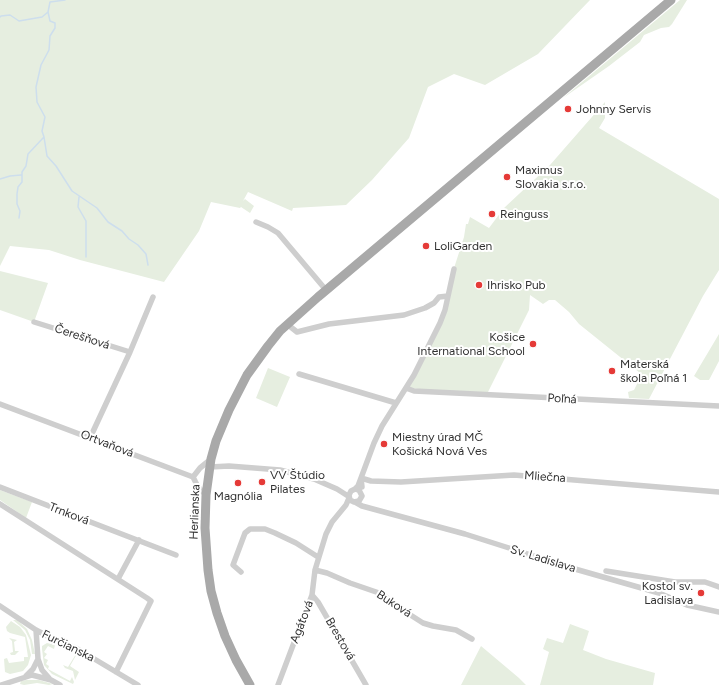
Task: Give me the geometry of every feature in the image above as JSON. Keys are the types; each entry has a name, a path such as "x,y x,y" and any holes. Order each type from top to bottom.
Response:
{"main road":[{"name":"Herlianska","path":"250,685 225,636 211,591 205,548 206,495 216,441 240,388 254,364 287,324 671,0"}],"street":[{"path":"256,222 278,233 326,290"},
{"path":"361,496 361,478 374,443 396,403 414,375 435,333 445,310 454,269"},
{"path":"287,324 297,332 329,324 398,316 425,308 434,303 439,297 448,296"},
{"path":"90,438 130,352 153,297"},
{"name":"Čerešňová","path":"34,322 130,352"},
{"path":"299,374 396,403"},
{"name":"Poľná","path":"406,388 414,391 719,406"},
{"name":"Ortvaňová","path":"0,404 193,477"},
{"path":"206,495 198,487 193,477 200,468 211,463 235,467 280,470 314,479 337,489 359,490 366,506"},
{"name":"Mliečna","path":"361,478 371,481 401,482 514,475 719,492"},
{"name":"Agátová","path":"278,685 312,595 318,557 329,528 351,499 350,492 361,478"},
{"path":"362,487 371,481"},
{"name":"Trnková","path":"0,487 176,555"},
{"name":"Sv. Ladislava","path":"337,489 362,506 465,534 574,569 659,593 687,605 719,612"},
{"path":"351,499 361,496"},
{"name":"Trnková","path":"0,504 151,601 116,672"},
{"path":"241,572 233,565 245,533 248,530 265,529 296,543 318,557"},
{"path":"118,579 139,540"},
{"name":"Buková","path":"315,570 327,573 382,594 398,607 423,623 456,630 472,639"},
{"path":"606,571 675,582 704,582 719,587"},
{"name":"Brestová","path":"312,595 318,602 366,685"},
{"name":"Furčianska","path":"0,606 36,630 55,640 76,648 138,685"},
{"path":"32,675 38,667 36,630"},
{"path":"32,675 38,667"},
{"path":"38,667 51,680"},
{"path":"1,685 32,675 43,677 60,685"}],"shaded area":[{"path":"0,0 590,0 538,54 485,85 454,74 428,87 409,138 372,180 346,205 293,208 292,211 248,192 243,201 245,199 254,206 250,213 241,207 211,202 199,231 164,282 80,260 49,250 10,246 0,266"},
{"path":"680,0 687,0 669,27 661,28 644,35 640,42 563,98"},
{"path":"605,102 605,118 599,128 719,199 719,270 703,296 649,399 629,398 628,392 634,390 640,373 579,324 569,312 555,300 549,300 543,304 530,295 529,310 487,394 406,388 433,338 448,296 455,265 464,237 466,224 468,224 470,217 489,228 504,208 550,165"},
{"path":"0,271 48,283 34,322 0,310"},
{"path":"719,334 719,361 709,380 700,380 694,376"},
{"path":"268,368 290,377 277,407 256,398"},
{"path":"0,490 32,502 26,518 0,500"},
{"path":"13,620 17,620 27,629 32,640 35,654 32,654 30,640 25,630"},
{"path":"11,621 20,627 26,635 31,655 28,665 23,671 10,674 5,672 4,659 7,658 9,663 24,661 24,657 28,657 25,637 7,631 6,627"},
{"path":"570,624 589,631 583,650 606,659 655,673 653,685 540,685 549,652 543,649 547,638 563,643"},
{"path":"9,638 17,640 14,642 15,651 19,651 15,655 11,655 10,653 13,652 12,641"},
{"path":"47,643 55,645 54,649 48,646 44,652 47,654 44,658 48,660 46,664 49,666 48,669 70,681 72,677 74,682 73,684 52,674 44,665 42,646"},
{"path":"481,646 519,678 526,685 461,685"},
{"path":"74,650 78,652 70,666 79,672 75,680 73,671 65,668 63,665 68,667 76,654 72,651"},
{"path":"39,680 53,684 20,684 21,681"}],"waterway":[{"path":"0,17 10,15 19,21 42,17 48,12 50,2 65,0"},
{"path":"19,218 20,211 17,204 17,194 18,187 22,182 22,172 26,166 28,154 44,137 42,131 45,117 37,102 36,87 41,65 49,50 50,36 55,28 55,23 50,21 48,12"},
{"path":"44,137 47,156 56,166 72,191 97,208 108,222 122,231 129,239 138,245 146,254 148,265"},
{"path":"0,179 21,175"},
{"path":"79,197 78,207 86,221 86,257"}],"place":[{"name":"Johnny Servis","path":"568,109"},
{"name":"Maximus Slovakia s.r.o.","path":"507,177"},
{"name":"Reinguss","path":"492,214"},
{"name":"LoliGarden","path":"426,246"},
{"name":"Ihrisko Pub","path":"479,285"},
{"name":"Košice International School","path":"533,344"},
{"name":"Materská škola Poľná 1","path":"612,371"},
{"name":"Miestny úrad MČ Košická Nová Ves","path":"384,444"},
{"name":"VV Štúdio Pilates","path":"262,482"},
{"name":"Magnólia","path":"238,483"},
{"name":"Kostol sv. Ladislava","path":"701,593"}]}
